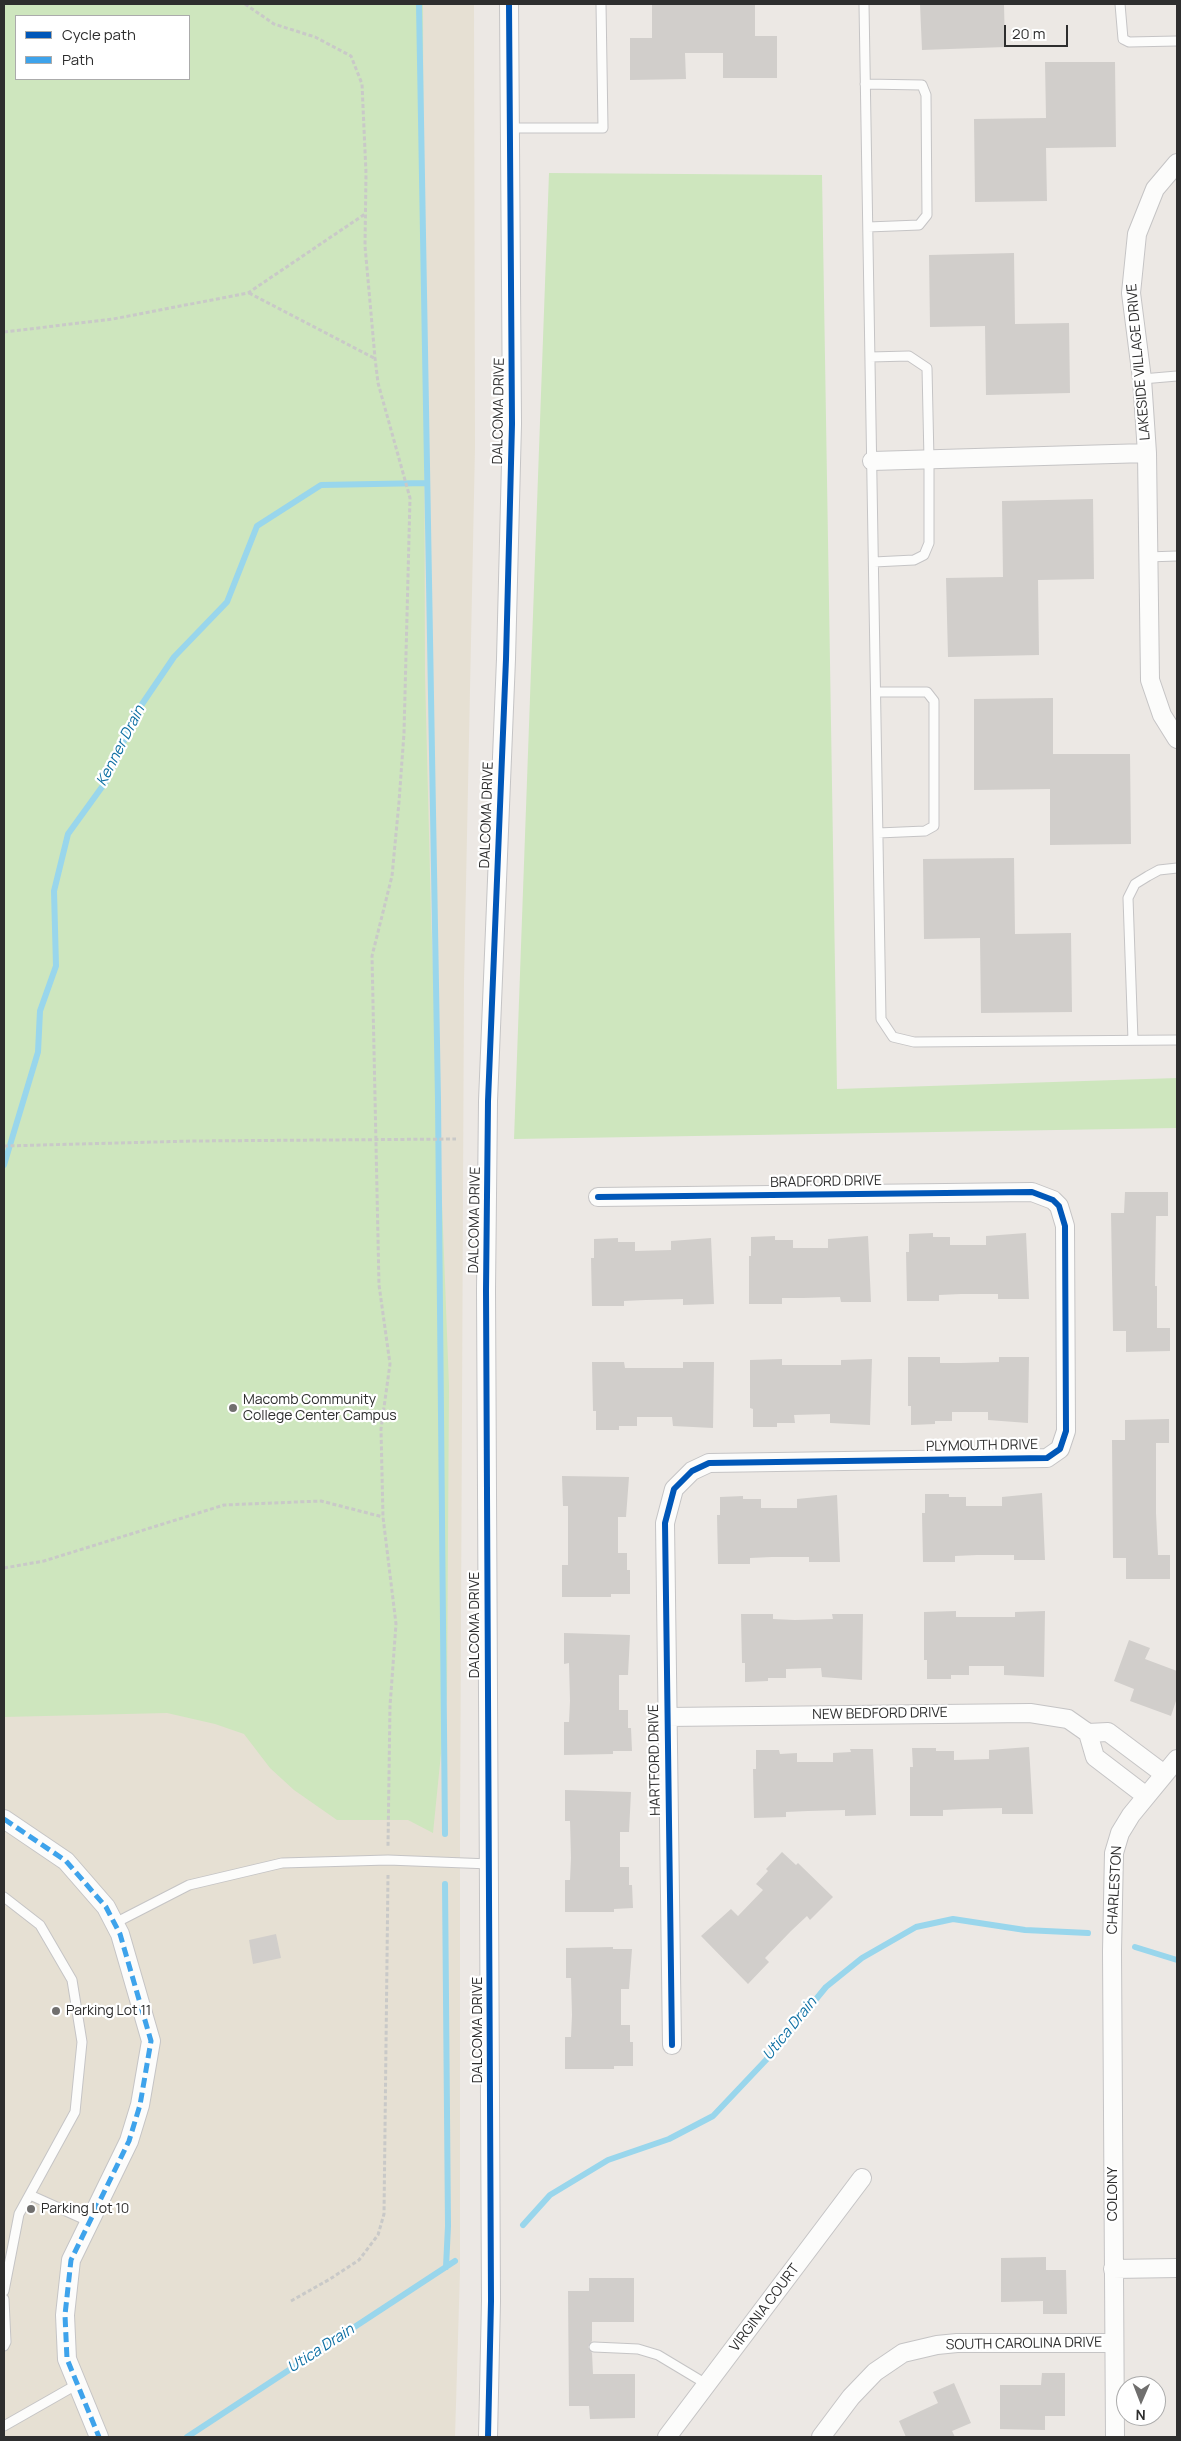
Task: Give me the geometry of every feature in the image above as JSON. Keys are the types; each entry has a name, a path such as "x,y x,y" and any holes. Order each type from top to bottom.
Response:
{"street":[{"name":"DALCOMA DRIVE","path":"488,2437 491,2302 486,1394 488,1101 506,660 511,478 509,4"},
{"name":"LAKESIDE VILLAGE DRIVE","path":"1177,163 1155,190 1137,234 1130,292 1142,379 1147,453 1150,680 1162,715 1177,739"},
{"name":"LAKESIDE VILLAGE DRIVE","path":"872,461 1147,453"},
{"name":"BRADFORD DRIVE","path":"598,1197 1032,1192 1053,1200"},
{"name":"PLYMOUTH DRIVE","path":"683,1480 692,1471 709,1463 1047,1458 1060,1449 1065,1440 1066,1431 1065,1226 1059,1206 1053,1200"},
{"name":"HARTFORD DRIVE","path":"672,2045 665,1523 674,1489 683,1480"},
{"name":"NEW BEDFORD DRIVE","path":"667,1717 1030,1712 1068,1718 1088,1733"},
{"path":"1146,1796 1095,1756 1088,1733 1108,1732 1164,1774"},
{"name":"CHARLESTON","path":"1112,1952 1116,1844 1131,1815 1177,1759"},
{"path":"4,1819 66,1860 106,1907 120,1934 151,2041 140,2105 129,2141 88,2221 71,2260 65,2315 67,2359 76,2385 99,2437"},
{"name":"COLONY","path":"1112,1952 1114,2437"},
{"name":"VIRGINIA COURT","path":"667,2437 862,2178"},
{"path":"1113,2269 1177,2268"},
{"name":"SOUTH CAROLINA DRIVE","path":"821,2437 851,2397 875,2372 903,2353 957,2342 1114,2343"}],"lane":[{"path":"511,128 603,128 601,4"},
{"path":"864,4 881,1019 893,1037 914,1042 1177,1040"},
{"path":"1120,4 1123,39 1129,42 1177,41"},
{"path":"865,84 922,85 926,95 928,214 919,225 868,227"},
{"path":"870,357 909,356 927,368 930,460 929,543 924,555 914,560 874,562"},
{"path":"1142,379 1177,376"},
{"path":"1147,556 1177,556"},
{"path":"876,692 927,692 934,701 934,826 925,831 878,833"},
{"path":"1133,1040 1128,898 1135,884 1148,876 1159,870 1177,868"},
{"path":"115,1923 189,1885 282,1863 388,1860 490,1864"},
{"path":"4,1897 40,1925 72,1980 82,2042 75,2112 19,2214 4,2292"},
{"path":"30,2195 88,2221"},
{"path":"4,2299 6,2342 4,2346"},
{"path":"594,2347 638,2349 658,2355 708,2385"},
{"path":"4,2426 76,2385"}],"path":[{"path":"245,4 274,24 314,37 351,56 362,84 365,246 375,358 378,383 410,498 404,732 399,802 392,876 372,956 379,1285 390,1364 381,1429 383,1517 396,1624 390,1706 384,2214 378,2235 359,2260 330,2280 291,2301"},
{"path":"4,332 113,319 248,293 365,213"},
{"path":"248,293 375,358"},
{"path":"4,1146 456,1138"},
{"path":"4,1568 44,1561 224,1505 321,1501 383,1517"}],"shaded area":[{"name":"Macomb Community College Center Campus","path":"4,4 474,4 475,447 464,981 460,2271 455,2437 4,2437"}],"green space":[{"name":"Macomb Community College Center Campus","path":"4,4 423,4 425,674 431,915 449,1386 447,1694 433,1833 408,1820 337,1820 294,1790 270,1768 244,1734 215,1724 167,1713 4,1717"},
{"path":"549,173 822,175 837,1089 1177,1078 1177,1128 514,1139"}],"building":[{"path":"652,4 755,4 755,36 777,36 777,78 723,78 723,53 685,53 686,79 630,80 630,38 652,38"},
{"path":"920,4 1004,4 1005,47 922,50"},
{"path":"1045,62 1115,62 1116,147 1046,148 1047,201 975,202 974,119 1046,118"},
{"path":"1014,253 1015,324 1069,323 1070,393 986,395 985,326 930,327 929,255"},
{"path":"1093,499 1094,579 1038,580 1039,655 948,657 946,578 1003,577 1002,501"},
{"path":"1053,698 1053,754 1130,754 1131,844 1050,845 1050,789 974,790 974,699"},
{"path":"1014,858 1015,934 1071,933 1072,1012 981,1013 980,938 924,939 923,859"},
{"path":"1125,1192 1168,1192 1168,1216 1156,1216 1155,1286 1157,1286 1157,1328 1170,1328 1170,1351 1126,1352 1126,1331 1113,1331 1111,1213 1124,1213"},
{"path":"933,1233 933,1237 950,1237 950,1245 986,1245 986,1236 1026,1233 1029,1299 998,1299 998,1294 961,1294 939,1295 939,1301 907,1301 906,1252 909,1252 909,1234"},
{"path":"775,1236 775,1240 793,1240 793,1248 828,1248 828,1239 868,1236 871,1302 841,1302 840,1297 782,1298 782,1304 749,1304 751,1237"},
{"path":"618,1238 618,1242 635,1242 635,1251 671,1250 671,1241 711,1238 714,1304 683,1305 683,1299 624,1301 624,1306 592,1306 591,1258 594,1258 594,1239"},
{"path":"908,1357 940,1357 940,1363 961,1363 999,1362 999,1357 1029,1357 1028,1423 988,1420 988,1412 952,1412 952,1421 935,1421 935,1424 911,1425 911,1406 908,1406"},
{"path":"782,1359 782,1365 841,1365 841,1360 872,1359 870,1425 830,1423 830,1414 794,1415 795,1423 777,1423 777,1427 753,1427 753,1409 750,1408 750,1360"},
{"path":"592,1362 624,1362 625,1368 683,1368 683,1362 714,1362 713,1428 673,1426 672,1417 637,1417 637,1426 619,1426 619,1430 596,1430 596,1411 593,1411"},
{"path":"1169,1419 1169,1443 1156,1443 1156,1513 1158,1555 1170,1555 1170,1579 1126,1579 1126,1558 1113,1558 1112,1440 1125,1440 1125,1420"},
{"path":"562,1476 629,1477 626,1517 618,1517 618,1553 627,1553 627,1570 630,1570 630,1594 611,1594 611,1597 562,1597 562,1565 568,1565 568,1506 563,1506"},
{"path":"1042,1493 1045,1560 1014,1560 1014,1555 977,1555 955,1556 955,1562 923,1562 922,1513 925,1513 925,1494 949,1494 949,1497 966,1497 966,1506 1002,1506 1002,1497"},
{"path":"837,1495 840,1562 809,1562 809,1557 772,1557 750,1558 750,1564 718,1564 717,1515 720,1515 720,1497 743,1496 743,1499 761,1499 761,1508 797,1508 797,1499"},
{"path":"956,1611 956,1617 1015,1617 1015,1612 1045,1611 1044,1677 1004,1675 1004,1666 969,1666 969,1675 951,1675 951,1679 927,1679 927,1660 924,1660 924,1612"},
{"path":"741,1614 773,1614 773,1619 795,1620 833,1619 832,1614 863,1614 862,1680 822,1677 821,1668 786,1669 786,1678 768,1678 768,1681 745,1682 745,1663 742,1663"},
{"path":"564,1633 630,1635 628,1675 619,1675 619,1710 628,1710 628,1728 631,1728 632,1751 613,1751 613,1754 564,1755 564,1722 569,1722 570,1701 569,1663 564,1664"},
{"path":"1129,1640 1150,1648 1145,1659 1177,1671 1177,1698 1171,1716 1130,1701 1134,1689 1114,1681"},
{"path":"1029,1747 1033,1814 1002,1814 1002,1808 943,1810 943,1816 910,1816 910,1767 913,1767 912,1748 936,1748 936,1751 954,1751 954,1760 989,1759 989,1750"},
{"path":"850,1749 873,1749 876,1815 845,1816 845,1810 786,1812 786,1817 754,1818 753,1769 756,1769 756,1750 779,1750 780,1754 797,1753 797,1762 833,1762 833,1753 851,1752"},
{"path":"565,1790 631,1792 629,1832 620,1832 620,1867 629,1867 629,1885 632,1885 633,1908 614,1909 614,1912 565,1912 565,1880 570,1880 571,1858 570,1821 565,1821"},
{"path":"782,1852 796,1865 798,1863 833,1897 810,1920 807,1916 791,1931 765,1958 769,1962 748,1984 701,1936 731,1909 738,1916 763,1890 756,1884 768,1871 766,1869"},
{"path":"276,1934 281,1958 253,1964 249,1940"},
{"path":"613,1947 613,1949 632,1949 629,1989 621,1989 621,2025 630,2025 630,2042 633,2042 633,2066 614,2066 614,2069 565,2069 565,2037 571,2037 572,2015 571,1978 566,1978 566,1948"},
{"path":"1046,2257 1046,2270 1066,2270 1067,2314 1043,2314 1043,2301 1001,2302 1001,2258"},
{"path":"589,2278 634,2278 634,2322 592,2322 592,2341 588,2347 592,2353 593,2374 635,2374 635,2418 590,2419 589,2406 569,2406 568,2291 589,2291"},
{"path":"1042,2373 1065,2373 1065,2416 1045,2416 1045,2430 1000,2429 1000,2385 1041,2385"},
{"path":"954,2383 971,2423 952,2431 955,2437 906,2437 899,2421 938,2403 933,2392"}],"waterway":[{"path":"419,4 438,1100 445,1834"},
{"name":"Kenner Drain","path":"4,1165 38,1052 40,1011 56,966 54,891 68,834 107,780 136,713 174,657 227,602 257,526 321,485 427,483"},
{"path":"445,1884 448,2226 446,2267"},
{"name":"Utica Drain","path":"523,2225 550,2195 608,2160 669,2139 713,2116 766,2060 826,1987 862,1958 916,1927 953,1919 1025,1930 1088,1933"},
{"name":"Utica Drain","path":"1135,1947 1177,1960"},
{"name":"Utica Drain","path":"187,2437 455,2261"}],"marked path":[{"path":"4,1819 66,1861 106,1907 120,1934 151,2041 140,2105 129,2141 71,2260 65,2315 67,2359 99,2437"}],"cycle path":[{"path":"488,2437 491,2301 486,1290 488,1101 506,659 512,424 509,4"},
{"path":"598,1197 1032,1192 1053,1200 1059,1206 1065,1226 1066,1431 1060,1449 1047,1458 709,1463 692,1471 674,1489 665,1523 672,2045"}],"place":[{"name":"Macomb Community College Center Campus","path":"233,1408"},
{"name":"Parking Lot 11","path":"56,2011"},
{"name":"Parking Lot 10","path":"31,2209"}]}
